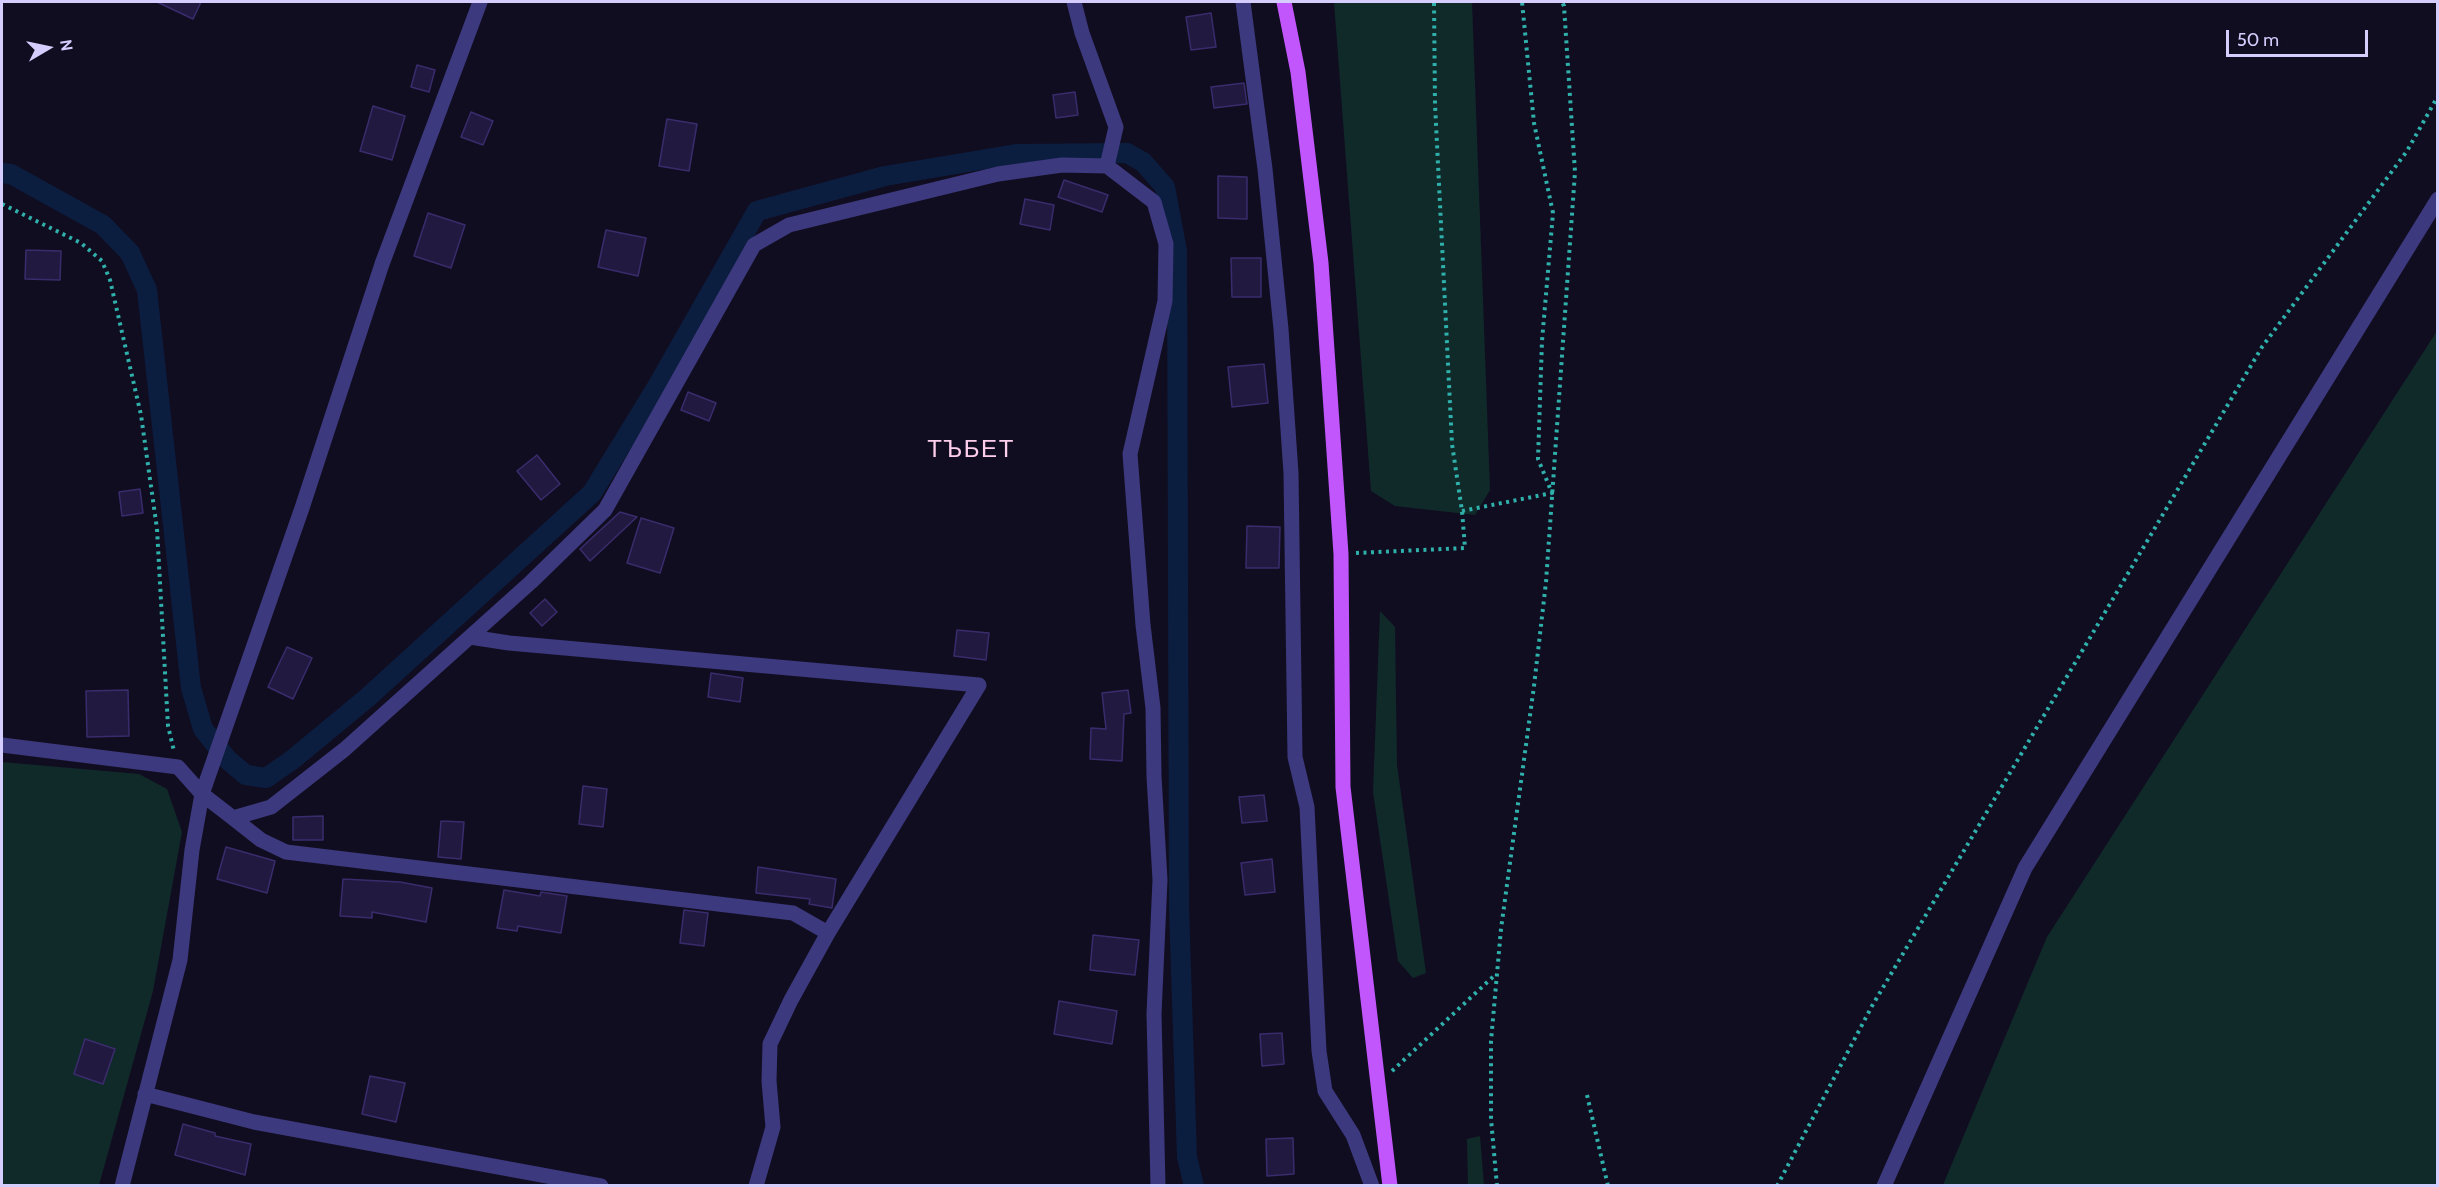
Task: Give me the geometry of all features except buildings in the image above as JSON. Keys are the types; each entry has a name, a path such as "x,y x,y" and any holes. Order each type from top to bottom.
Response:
{"main road":[{"path":"1284,2 1298,72 1321,263 1341,554 1343,787 1390,1185"}],"street":[{"path":"122,1185 180,960 192,850 202,794 302,508 382,264 480,2"},
{"path":"1074,2 1082,33 1116,127 1107,166"},
{"path":"1244,2 1265,169 1291,461 1295,757 1307,807 1319,1051 1325,1091 1353,1135 1372,1185"},
{"path":"233,818 271,807 345,749 531,582 604,510 754,245 789,225 998,174 1062,165 1107,166 1154,202 1166,244 1165,301 1130,454 1143,625 1153,708 1160,880 1154,1014 1158,1185"},
{"path":"1884,1185 2025,868 2438,199"},
{"path":"470,637 509,643 979,685 828,933 790,1000 771,1044 769,1082 773,1127 756,1185"},
{"path":"2,745 178,767 202,794 261,840 286,852 793,914 828,933"},
{"path":"145,1094 275,1126 602,1185"}],"path":[{"path":"1341,554 1465,548 1452,444 1435,104 1434,2"},
{"path":"1522,2 1534,123 1553,213 1542,341 1538,459 1552,493"},
{"path":"1497,1185 1491,1119 1491,1041 1501,929 1534,686 1552,493 1575,172 1562,2"},
{"path":"1777,1185 1872,1006 2262,347 2407,151 2438,96"},
{"path":"2,204 81,243 102,261 110,280 141,416 157,529 168,726 178,767"},
{"path":"1462,511 1552,493"},
{"path":"1378,1084 1497,973"},
{"path":"1587,1095 1608,1185"}],"green space":[{"path":"1334,2 1472,2 1490,490 1475,515 1395,506 1371,491"},
{"path":"2437,331 2437,1185 1943,1185 2047,937"},
{"path":"1380,611 1395,627 1397,765 1426,973 1413,978 1398,961 1373,792"},
{"path":"2,762 139,774 167,789 182,832 153,991 99,1185 2,1185"},
{"path":"1480,1136 1484,1185 1468,1185 1467,1139"}],"waterway":[{"path":"2,173 11,174 103,225 130,253 147,290 191,688 203,729 228,760 246,775 266,778 292,760 367,698 592,493 658,385 757,211 885,176 1016,154 1127,153 1143,162 1165,187 1177,251 1179,907 1187,1157 1194,1186"}],"district":[{"name":"ТЪБЕТ","path":"971,450"}]}
